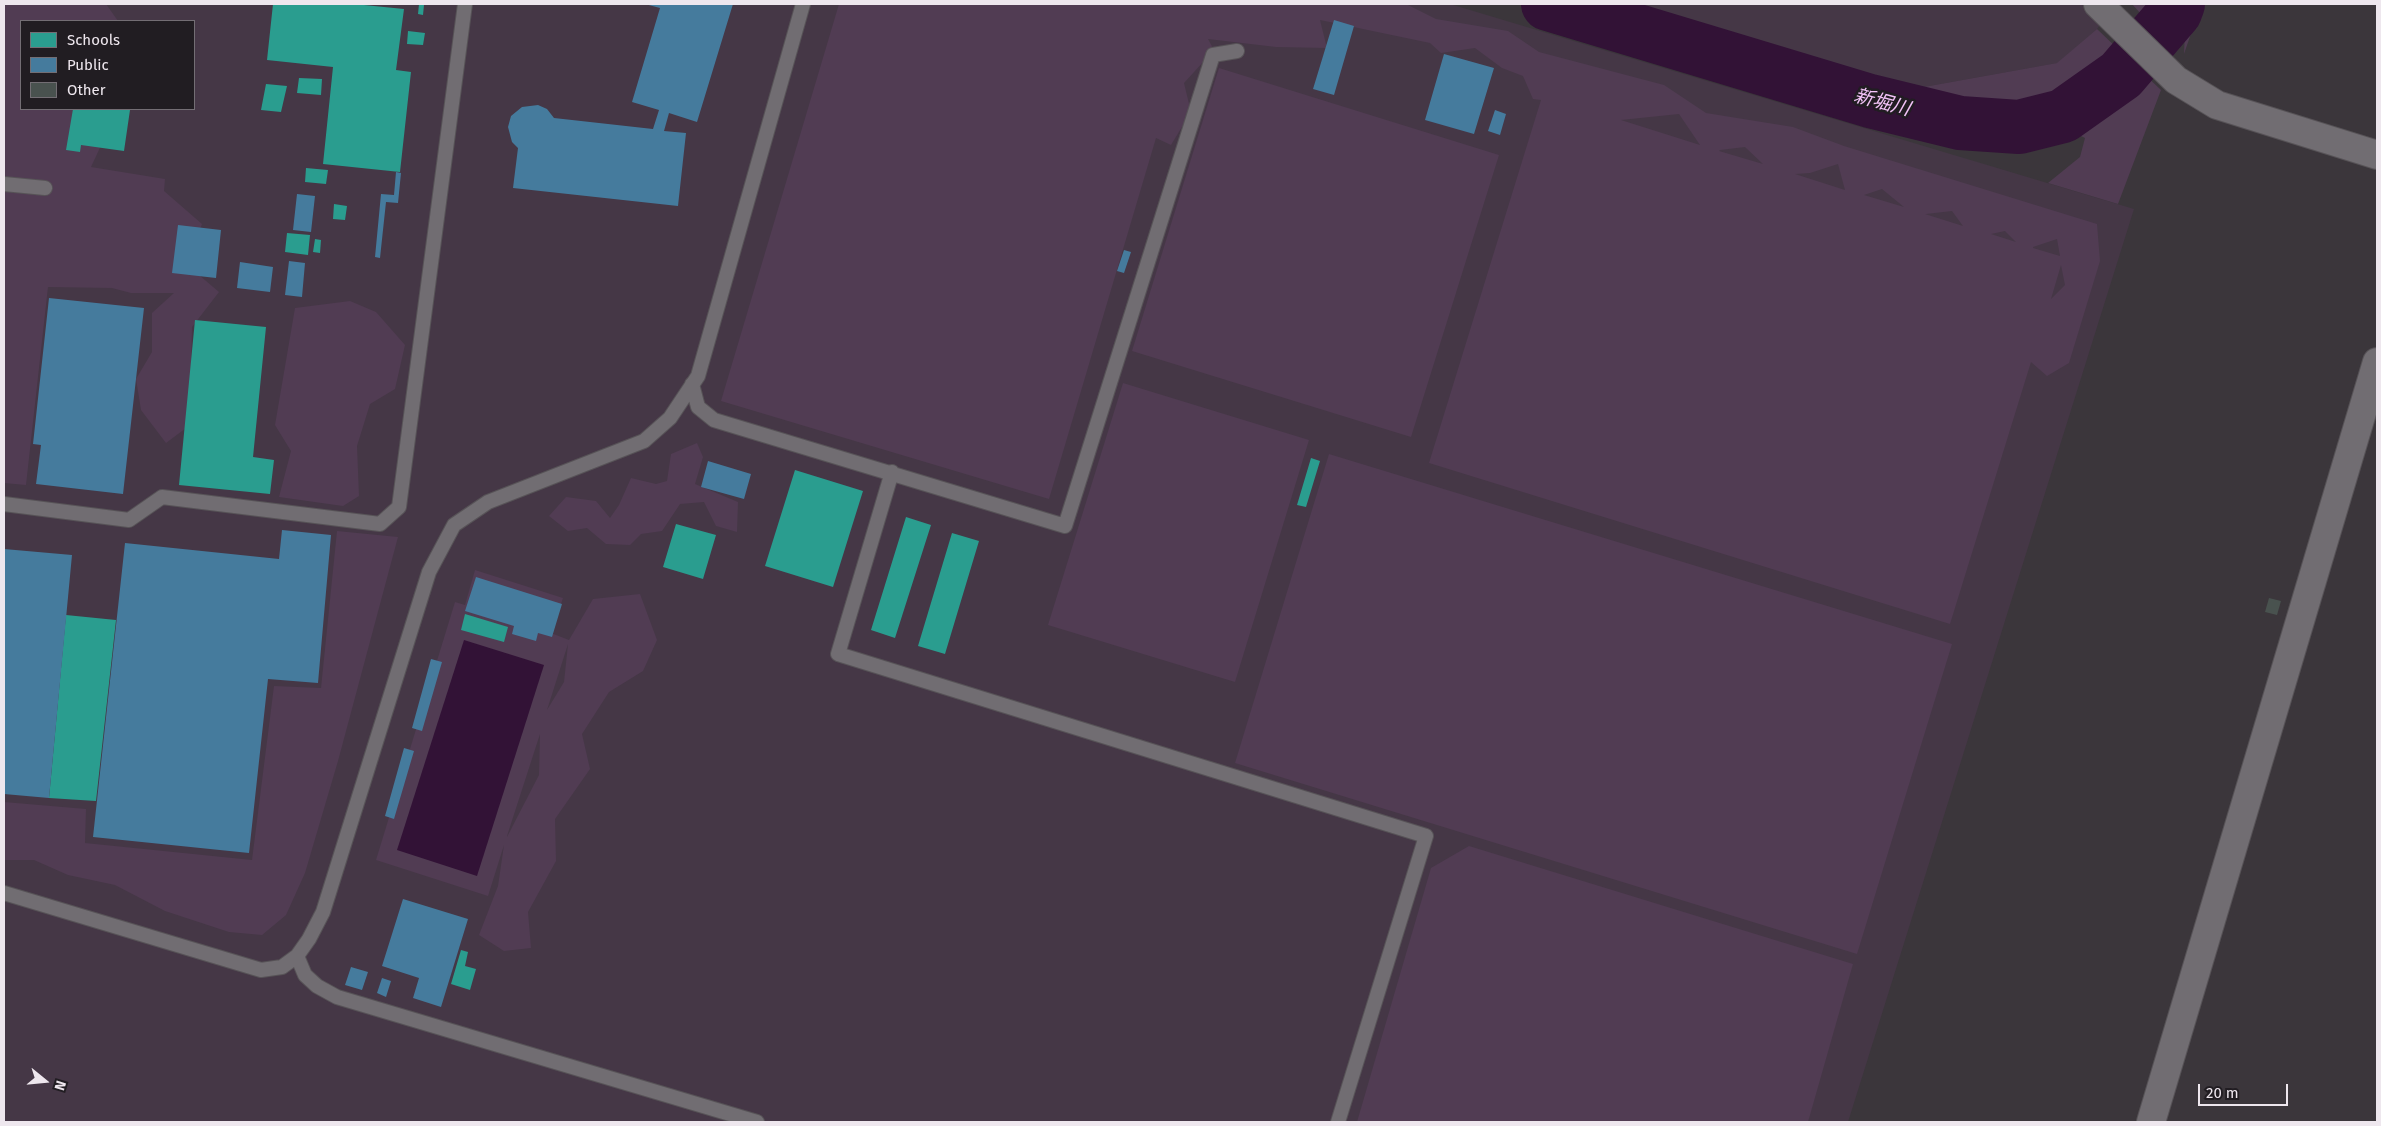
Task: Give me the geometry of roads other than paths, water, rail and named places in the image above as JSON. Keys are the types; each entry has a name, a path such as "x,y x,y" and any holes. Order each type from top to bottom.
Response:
{"street":[{"path":"2098,4 2176,80 2217,105 2377,155"},
{"path":"2151,1122 2377,362"}],"lane":[{"path":"4,504 129,520 162,497 380,524 398,507 465,4"},
{"path":"4,894 261,970 282,967 297,956 310,939 322,912 429,572 454,525 488,502 644,441 670,418 698,376 803,4"},
{"path":"692,384 698,407 714,420 892,472 1065,526 1213,55 1237,51"},
{"path":"4,184 45,188"},
{"path":"892,472 838,654 1426,836 1338,1122"},
{"path":"297,956 305,975 317,986 337,997 757,1122"}],"waterway":[{"name":"新堀川","path":"1548,4 1870,101 1960,123 2019,127 2063,116 2121,75 2175,12 2178,4"}]}
